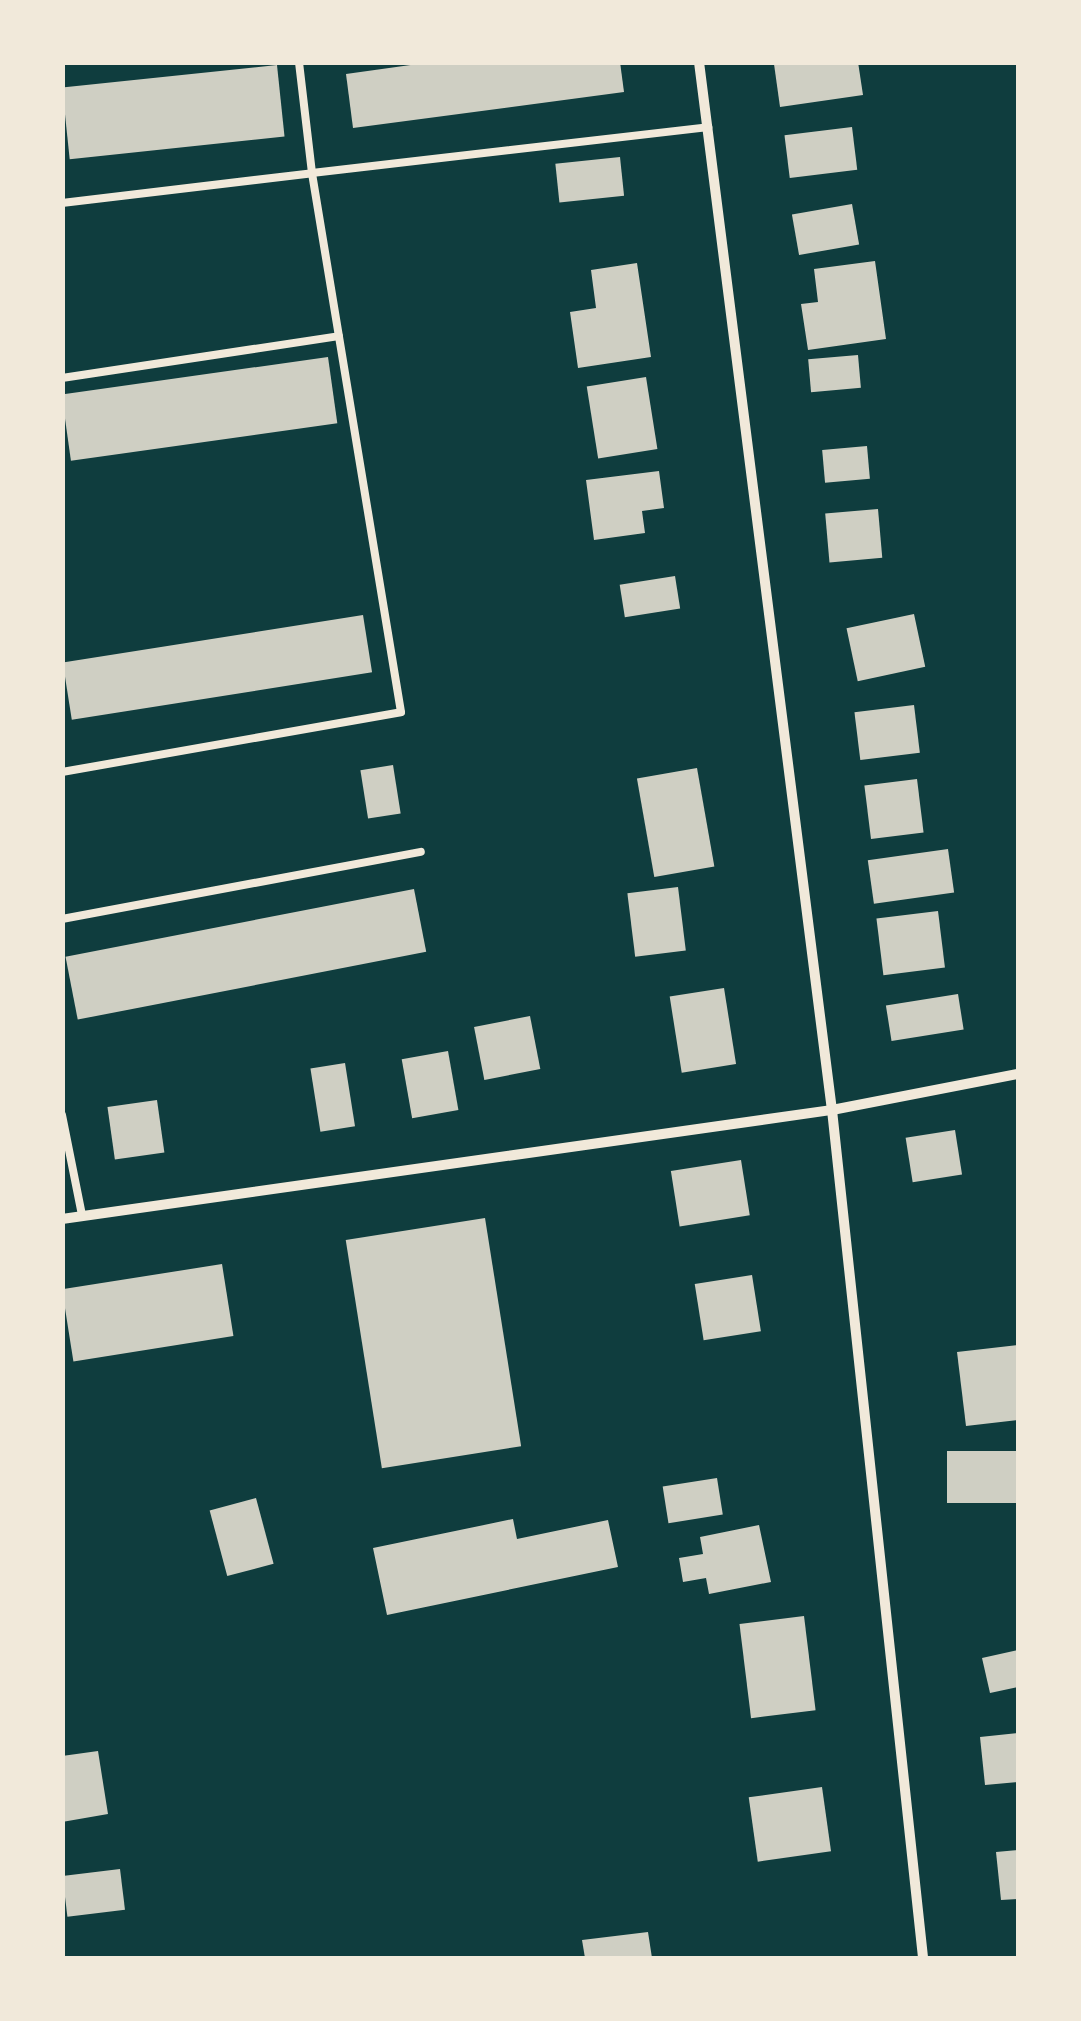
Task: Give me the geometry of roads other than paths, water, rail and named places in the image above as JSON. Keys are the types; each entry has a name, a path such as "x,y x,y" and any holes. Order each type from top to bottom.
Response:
{"street":[{"path":"699,62 832,1110 923,1958"},
{"path":"62,1219 832,1110 1018,1074"}],"lane":[{"path":"62,772 401,712 312,173 299,62"},
{"path":"62,204 708,127"},
{"path":"62,378 340,336"},
{"path":"62,919 421,852"},
{"path":"62,1115 82,1215"}]}
